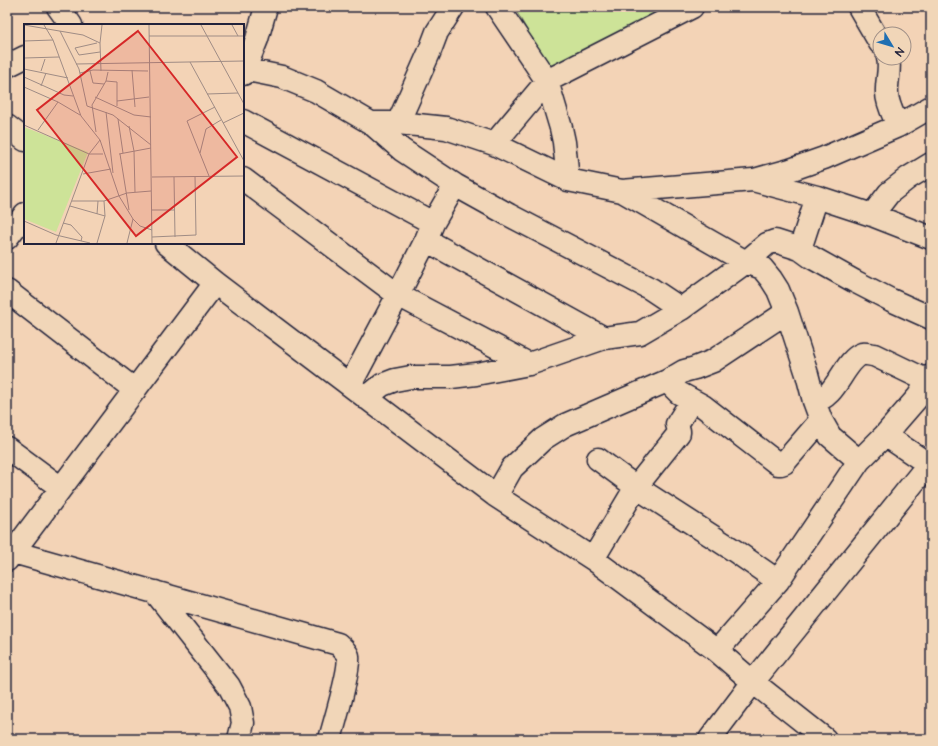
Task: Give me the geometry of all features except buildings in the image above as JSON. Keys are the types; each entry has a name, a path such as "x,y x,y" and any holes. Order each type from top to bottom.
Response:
{"street":[{"path":"58,7 70,24"},
{"path":"266,7 257,39 244,71 282,77 316,91 371,123 402,150 455,185 651,289 681,309"},
{"path":"398,123 437,32 453,7"},
{"path":"497,7 547,81 564,142 568,180"},
{"path":"494,144 547,81 692,7"},
{"path":"859,7 872,29"},
{"path":"7,66 24,58"},
{"path":"889,66 887,94 898,126"},
{"path":"371,123 398,123 446,128 494,144 568,180 622,191 753,180 790,170 824,158 898,126 931,107"},
{"path":"244,123 604,338"},
{"path":"7,126 24,139"},
{"path":"872,215 889,193 908,178 931,164"},
{"path":"244,180 398,295 529,364"},
{"path":"753,180 817,197 872,215 931,238"},
{"path":"358,391 398,295 429,232 455,185"},
{"path":"622,191 746,262 762,268 778,290 787,312 818,410 830,436 859,461"},
{"path":"800,249 817,197"},
{"path":"7,238 24,215"},
{"path":"358,391 411,377 451,377 529,364 604,338 640,333 681,309 746,262 767,244 775,241 800,249 811,257 860,284 931,318"},
{"path":"167,244 215,284 496,496 593,559 717,651 753,682 825,739"},
{"path":"215,284 10,556 155,592 338,644 348,657 348,670 330,739"},
{"path":"7,292 135,390"},
{"path":"496,496 512,468 543,439 565,425 667,381 684,371 713,361 787,312"},
{"path":"667,381 680,393 703,406 778,464 781,464 784,463 818,410 819,401 830,392 850,364 861,354 874,355 929,378 918,397 886,435 859,461 778,581 717,651"},
{"path":"593,559 636,487 679,433 677,424 692,400"},
{"path":"710,739 753,682 930,464 886,435"},
{"path":"7,448 61,488"},
{"path":"598,459 636,487 732,548 778,581"},
{"path":"155,592 229,686 240,707 243,723 239,739"}],"green space":[{"path":"514,7 686,7 557,83"}]}
